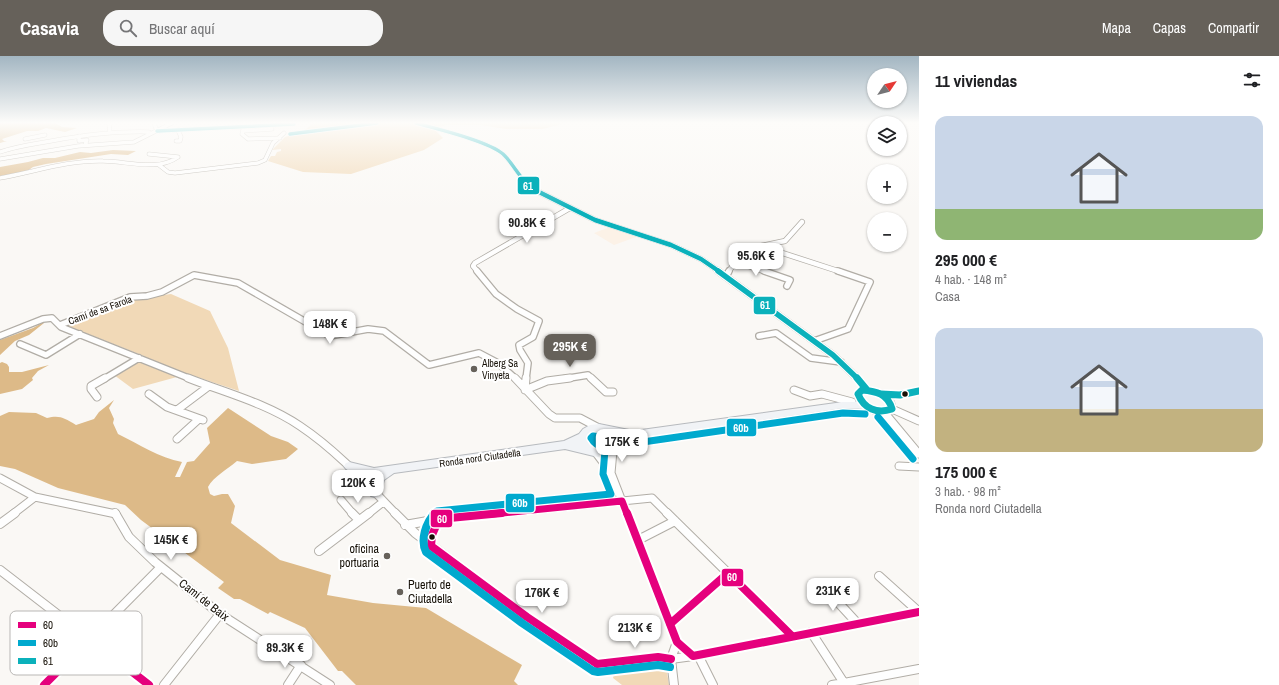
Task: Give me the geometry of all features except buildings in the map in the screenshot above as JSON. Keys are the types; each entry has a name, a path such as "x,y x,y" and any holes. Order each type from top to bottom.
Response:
{"main road":[{"path":"843,405 855,399 859,392 867,390 881,394 900,395 919,392"},
{"path":"881,394 889,400 889,409"},
{"path":"855,399 874,410 889,409 900,395"},
{"path":"634,435 615,449 604,454 593,452 585,446 584,430 590,428 603,429 634,435 843,405 865,406"},
{"path":"603,429 615,438 615,449"},
{"name":"Ronda nord Ciutadella","path":"565,445 584,430"},
{"name":"Ronda nord Ciutadella","path":"376,475 395,470 565,445 593,452"},
{"path":"349,466 376,475"},
{"path":"366,482 376,475"},
{"path":"375,493 376,475"}],"street":[{"path":"0,159 40,152"},
{"path":"159,165 168,172 175,173 258,163 265,160 269,152"},
{"path":"500,152 531,188 606,224 687,252 701,259 842,362 867,390"},
{"path":"0,178 67,164 102,161 159,165 175,160 178,157 149,154"},
{"path":"570,208 473,265 474,270 496,294 517,309 539,321 533,337 519,345 520,350 528,363 525,390 547,381 588,375 606,392 613,392"},
{"path":"726,276 736,262 749,256 761,246 785,241 802,222"},
{"path":"761,246 870,282 848,329 814,341"},
{"path":"736,262 790,280 787,286"},
{"name":"Camí de sa Farola","path":"60,325 130,297 147,296 162,292 194,275 238,283 330,336 345,335 374,329 385,330 429,365 475,354 483,354 501,364 549,414 555,418 580,418 584,430"},
{"name":"Camí de sa Farola","path":"0,336 46,318 54,318 60,325 80,334 209,386 251,400 299,425 328,447 366,482 405,525 431,546 528,618 597,664 658,657 671,659"},
{"path":"759,336 776,333 811,358 842,362"},
{"path":"20,344 46,355 80,334"},
{"path":"97,397 91,389 91,386 139,358"},
{"path":"177,410 209,386"},
{"path":"794,390 810,396 822,394 855,399"},
{"path":"149,394 168,407 201,420 177,439"},
{"path":"889,409 919,421"},
{"path":"889,409 919,454"},
{"path":"611,473 615,449"},
{"path":"593,452 611,473 677,642 696,656 713,685"},
{"path":"899,466 919,467"},
{"name":"Camí de Baix","path":"0,478 35,497 116,513 129,538 161,567 220,614 330,685"},
{"path":"0,524 35,497"},
{"path":"405,525 439,519 652,498 792,636"},
{"path":"341,500 359,520"},
{"path":"319,551 383,502"},
{"path":"431,546 432,535 439,519"},
{"path":"638,540 675,521"},
{"path":"118,611 161,567"},
{"path":"1,572 53,611"},
{"path":"670,624 728,573"},
{"path":"879,576 919,612"},
{"path":"823,586 858,624"},
{"path":"671,659 696,656 811,632 919,612"},
{"path":"164,685 220,614"},
{"path":"811,632 844,682"},
{"path":"674,685 671,659 677,642"},
{"path":"288,685 301,665"},
{"path":"832,685 904,673 919,669"},
{"path":"44,685 54,675"},
{"path":"136,675 149,685"}],"shaded area":[{"path":"79,152 133,152 128,155 111,154 46,164 33,167 26,172 0,176 0,167 43,158 55,158"},
{"path":"277,152 417,152 351,174 303,172 268,161 271,156 275,156"},
{"path":"610,227 639,236 614,245 594,233"},
{"path":"171,294 210,311 228,348 239,391 188,374 133,389 114,375 144,356 65,325 127,300"},
{"path":"44,323 29,335 15,341 0,355 0,340 33,328"},
{"path":"2,362 7,364 9,367 9,372 22,372 49,365 38,371 32,378 33,380 22,389 0,394 0,363"},
{"path":"114,400 109,408 118,434 157,454 182,462 175,477 180,477 187,462 194,461 210,443 207,428 228,408 271,436 288,442 298,449 286,459 252,464 237,461 210,483 208,487 210,494 214,496 228,494 235,506 231,523 280,560 331,575 327,595 373,603 426,608 522,665 514,681 518,685 356,685 342,671 338,671 305,628 270,612 268,614 240,599 234,599 218,588 224,582 141,520 125,505 58,488 15,469 0,466 0,416 9,412 36,413 47,418 62,418 76,425 94,419 99,412"},
{"path":"659,661 666,666 669,685 622,685 613,678 616,667 648,665"}],"transit line":[{"name":"61","path":"501,152 527,185 537,192 595,220 671,245 701,259 833,355 855,375 867,390"},
{"name":"61","path":"862,390 877,392 885,396 891,404 892,409 887,411 877,411 867,407 863,404 858,394 862,390"},
{"name":"61","path":"881,394 900,395 919,391"},
{"name":"60b","path":"621,453 636,443 843,413 865,414"},
{"name":"60b","path":"878,417 913,459"},
{"name":"60b","path":"593,436 603,437 608,443 607,445 600,446 596,444 591,438 593,436"},
{"name":"60b","path":"605,450 603,474 611,494 437,511 433,514 427,524 423,543 424,548 426,552 522,623 593,671 598,672 658,665 670,667"},
{"name":"60","path":"597,664 527,617 431,546 432,535 439,519 622,501 677,642 693,656 919,612"},
{"name":"60","path":"670,624 728,573 792,636"},
{"name":"60","path":"597,664 658,657 671,659"},
{"name":"60","path":"44,685 54,675"},
{"name":"60","path":"136,675 149,685"}],"place":[{"name":"Alberg Sa Vinyeta","path":"474,369"},
{"name":"oficina portuaria","path":"387,556"},
{"name":"Puerto de Ciutadella","path":"400,592"}]}
